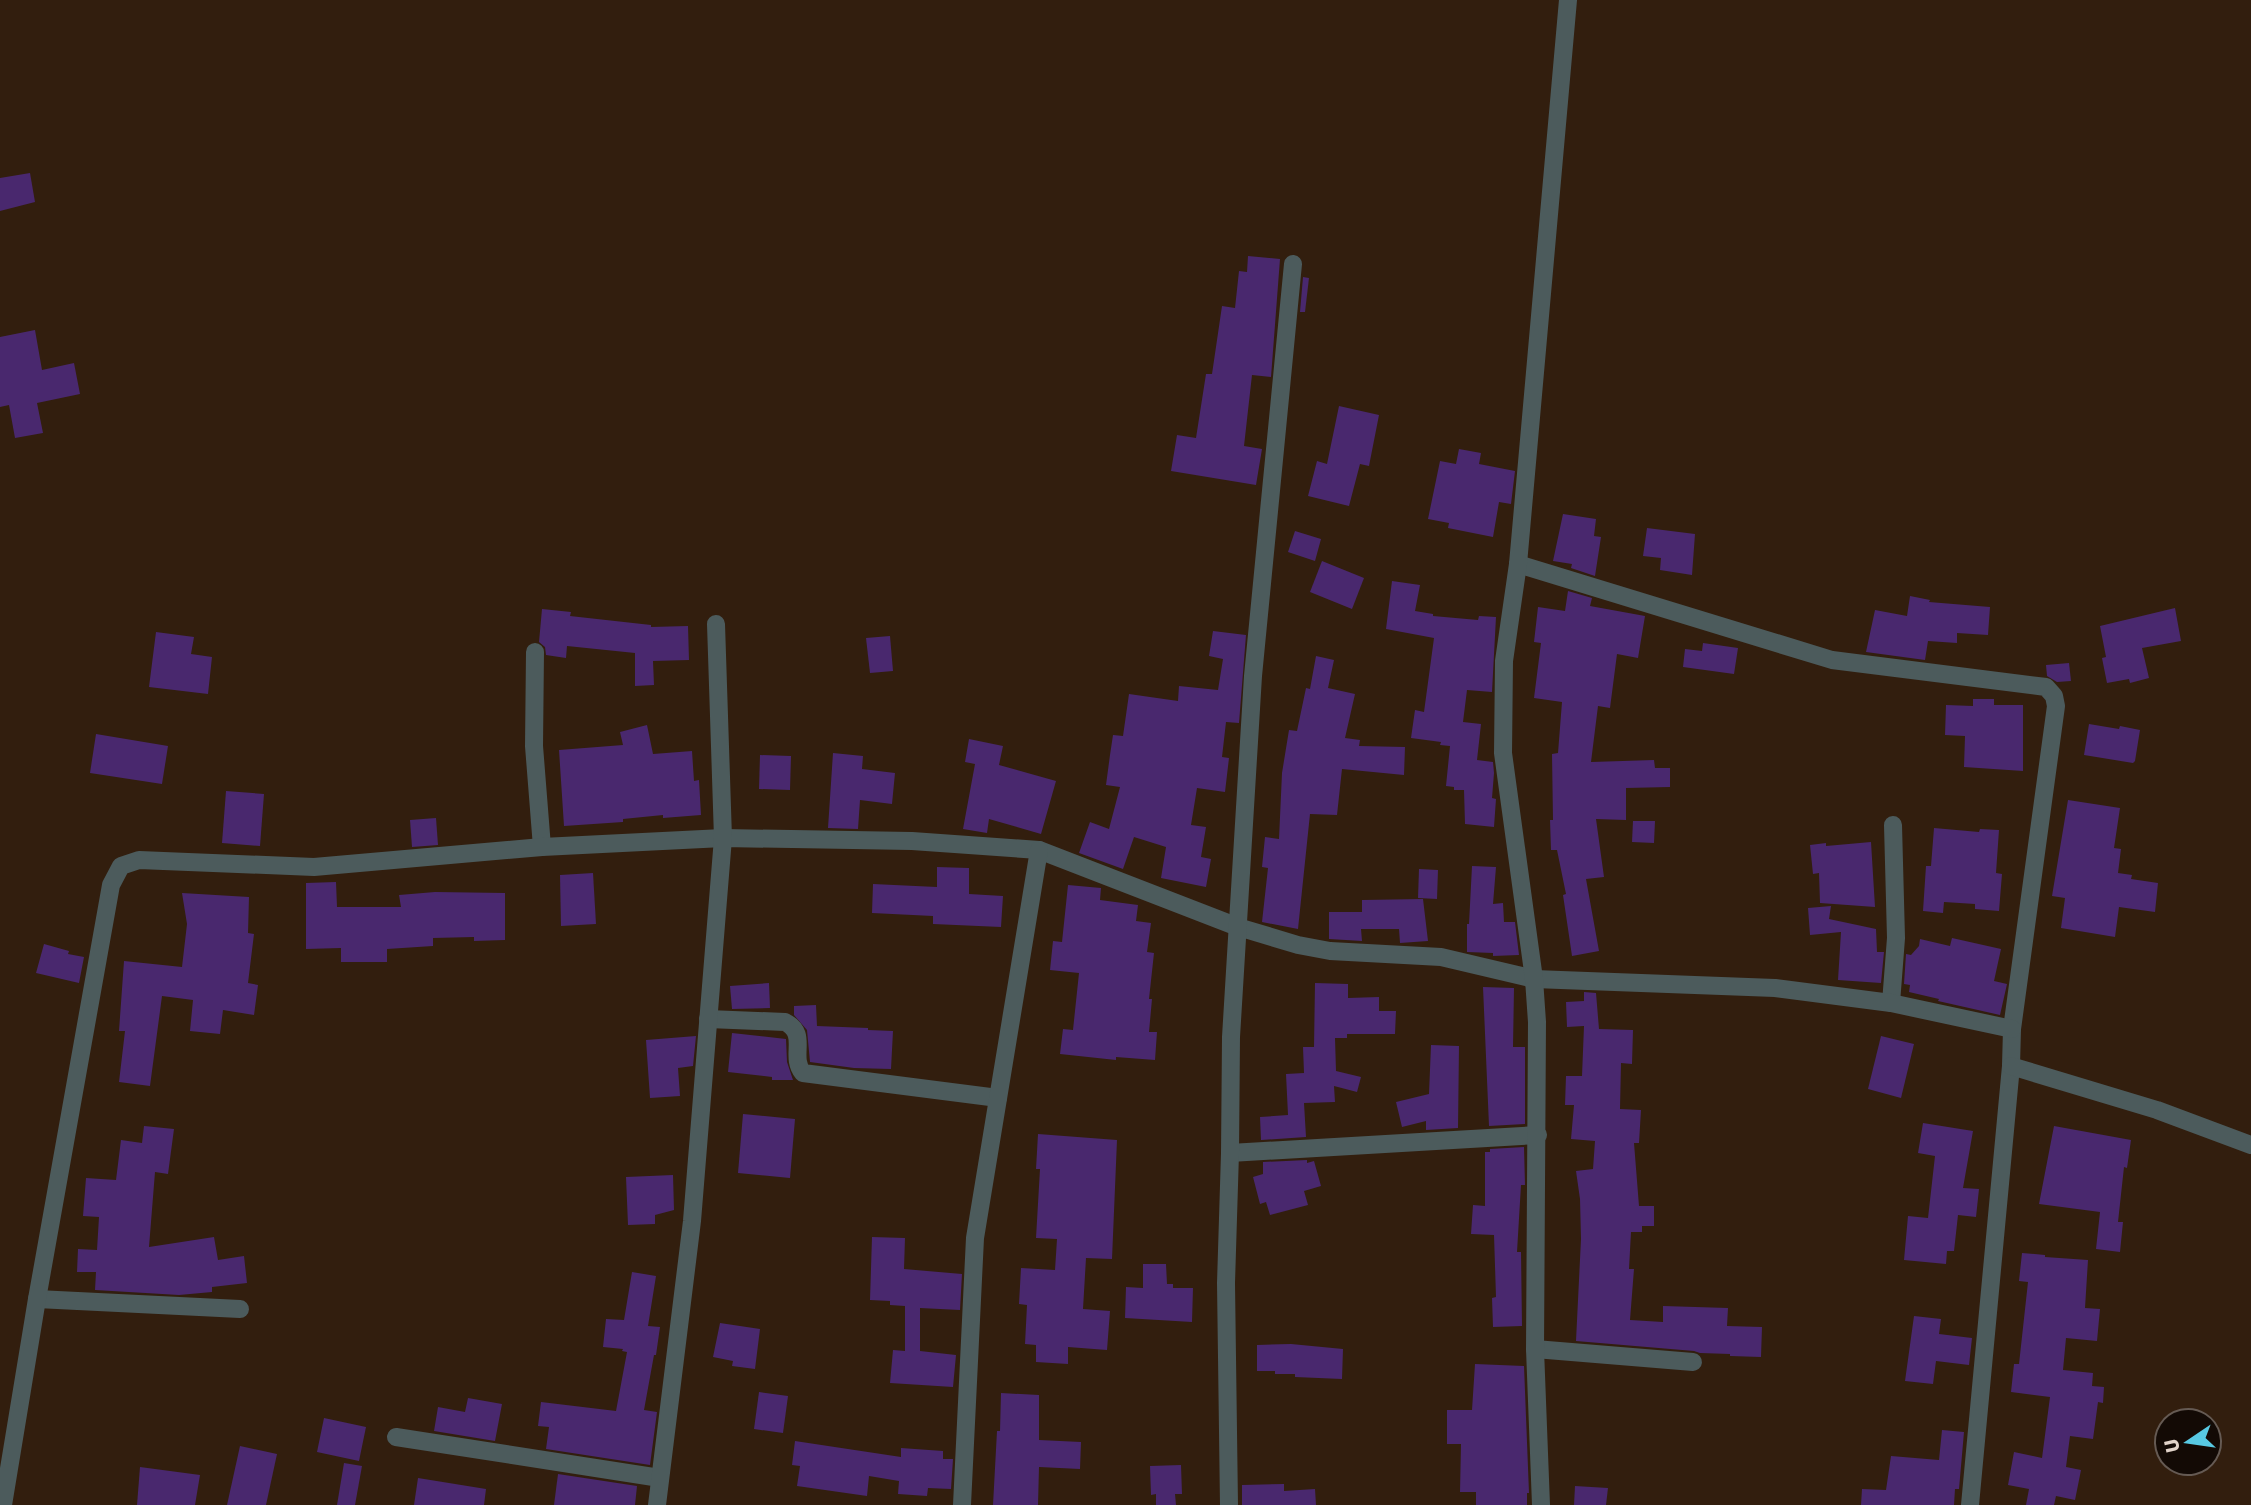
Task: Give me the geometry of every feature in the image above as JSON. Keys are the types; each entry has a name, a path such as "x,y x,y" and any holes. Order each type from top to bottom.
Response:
{"street":[{"path":"1541,1505 1535,1349 1537,1022 1534,979 1503,753 1504,661 1518,564 1568,0"},
{"path":"1229,1505 1226,1283 1231,1037 1253,676 1293,264"},
{"path":"1518,564 1832,660 2046,687 2050,690 2056,706 2012,1029 2011,1066 1970,1505"},
{"path":"657,1505 692,1222 723,838 716,624"},
{"path":"535,652 534,746 541,847"},
{"path":"1891,1003 1896,938 1893,825"},
{"path":"3,1505 111,885 121,866 139,860 314,867 541,847 723,838 912,841 1039,849 1238,927 1319,949 1441,957 1534,979 1775,988 1891,1003 2012,1029"},
{"path":"962,1505 975,1238 1039,849"},
{"path":"708,1019 790,1024 797,1035 798,1064 803,1073 998,1098"},
{"path":"2011,1066 2157,1110 2251,1145"},
{"path":"1230,1153 1538,1135"},
{"path":"37,1299 240,1309"},
{"path":"1535,1349 1693,1362"},
{"path":"396,1437 660,1478"}],"building":[{"path":"30,173 35,202 0,211 0,178"},
{"path":"1248,256 1280,259 1271,377 1252,375 1244,446 1262,449 1256,485 1171,471 1177,435 1196,438 1206,374 1212,374 1222,306 1235,308 1239,271 1247,272"},
{"path":"1303,277 1309,278 1305,312 1300,312"},
{"path":"35,330 42,370 74,363 80,394 37,403 43,433 15,438 9,405 0,407 0,337"},
{"path":"1339,406 1379,415 1369,466 1360,464 1349,506 1308,496 1317,461 1327,464"},
{"path":"1459,449 1481,453 1479,464 1515,471 1511,504 1499,502 1493,537 1448,528 1449,523 1428,519 1440,461 1456,464"},
{"path":"1563,514 1596,519 1594,536 1601,537 1595,576 1571,568 1572,564 1553,561"},
{"path":"1647,528 1695,534 1692,575 1660,570 1661,558 1643,556"},
{"path":"1295,531 1321,539 1315,561 1288,552"},
{"path":"1322,561 1364,578 1352,609 1310,592"},
{"path":"1392,581 1420,585 1415,611 1433,616 1478,620 1479,616 1496,617 1492,692 1467,690 1463,722 1481,724 1477,760 1493,762 1492,798 1496,799 1494,827 1465,824 1464,790 1454,790 1454,787 1446,786 1450,746 1440,745 1441,742 1411,738 1415,710 1424,712 1434,638 1386,629"},
{"path":"1568,591 1592,598 1590,606 1645,616 1638,658 1617,654 1610,708 1598,706 1591,762 1654,760 1655,768 1670,768 1670,787 1626,788 1626,820 1596,819 1604,877 1586,879 1599,951 1572,956 1563,895 1566,894 1557,850 1551,850 1552,754 1558,753 1562,702 1534,698 1541,643 1534,642 1538,607 1565,611"},
{"path":"1910,596 1930,600 1929,602 1990,607 1988,635 1957,633 1957,643 1928,641 1925,660 1866,652 1875,610 1907,616"},
{"path":"2175,608 2181,641 2142,648 2149,678 2130,683 2129,679 2107,683 2102,658 2106,657 2100,626"},
{"path":"542,609 571,612 570,616 651,627 688,626 689,660 653,661 654,685 635,686 635,653 567,646 566,658 546,655 545,647 539,642"},
{"path":"1213,631 1246,635 1239,723 1226,722 1222,757 1229,758 1225,792 1197,788 1191,825 1206,827 1201,857 1211,859 1206,887 1161,878 1166,847 1134,837 1123,869 1079,853 1090,822 1109,829 1120,787 1106,785 1110,755 1113,735 1123,736 1129,694 1178,701 1179,686 1218,690 1223,659 1209,656"},
{"path":"156,632 194,637 191,654 212,657 208,694 149,687"},
{"path":"890,636 893,671 870,673 866,638"},
{"path":"1703,643 1738,648 1734,674 1683,667 1685,649 1702,651"},
{"path":"1316,656 1334,660 1328,688 1355,694 1345,738 1360,740 1359,746 1405,747 1404,775 1342,769 1337,815 1310,814 1298,929 1262,922 1268,868 1262,867 1265,837 1279,839 1282,773 1289,730 1297,731 1306,688 1310,689"},
{"path":"2069,663 2071,681 2057,682 2047,676 2046,665"},
{"path":"1973,699 1994,699 1994,705 2023,705 2023,771 1964,767 1965,736 1945,735 1946,705 1973,706"},
{"path":"2089,724 2140,730 2135,761 2133,763 2084,755"},
{"path":"647,725 653,754 692,751 694,781 699,780 701,815 663,818 663,815 623,819 623,822 564,826 559,750 623,745 620,732"},
{"path":"96,734 168,746 162,784 90,773"},
{"path":"969,739 1003,746 999,765 1056,781 1041,834 989,819 987,833 963,829 975,764 965,762"},
{"path":"833,753 863,756 862,769 895,773 892,804 860,800 858,829 828,828"},
{"path":"760,755 791,756 790,790 759,789"},
{"path":"226,791 264,794 260,846 222,843"},
{"path":"2068,800 2120,808 2114,848 2121,849 2118,873 2132,875 2131,879 2158,883 2155,912 2119,907 2115,937 2061,928 2065,898 2052,896"},
{"path":"436,818 438,845 412,847 410,820"},
{"path":"1633,821 1655,821 1654,843 1632,842"},
{"path":"1934,828 1979,832 1980,829 1999,830 1996,873 2002,874 1999,911 1975,909 1975,904 1944,902 1943,913 1923,911 1926,866 1931,866"},
{"path":"1871,842 1875,907 1820,903 1819,873 1813,874 1810,845"},
{"path":"1472,866 1496,867 1493,904 1503,903 1504,922 1515,922 1519,955 1493,956 1493,953 1467,952"},
{"path":"937,867 969,868 969,894 1003,896 1001,927 933,924 933,916 872,913 873,884 937,887"},
{"path":"1419,869 1438,870 1437,899 1418,898"},
{"path":"593,873 596,924 561,926 560,875"},
{"path":"336,882 337,907 401,907 399,895 435,892 505,893 505,940 474,941 474,937 433,938 433,946 387,949 387,962 341,962 341,948 306,949 306,883"},
{"path":"1068,885 1101,888 1100,900 1138,905 1136,921 1151,923 1147,952 1154,953 1149,1032 1157,1032 1155,1060 1116,1057 1116,1060 1060,1054 1063,1029 1073,1030 1079,973 1050,970 1053,941 1062,942"},
{"path":"182,893 249,897 248,933 254,934 248,983 258,985 254,1015 223,1010 220,1034 190,1031 193,1000 162,996 150,1086 119,1082 125,1031 119,1031 124,961 182,967 187,924"},
{"path":"1423,899 1428,941 1400,943 1399,929 1361,929 1362,941 1329,939 1329,912 1362,912 1362,900"},
{"path":"1831,906 1829,919 1876,929 1877,952 1884,952 1881,983 1838,980 1841,932 1810,935 1808,908"},
{"path":"1952,938 2001,949 1994,981 2007,984 2000,1015 1909,992 1910,985 1904,984 1906,954 1911,955 1919,946 1920,939 1950,946"},
{"path":"44,944 84,957 79,983 36,973"},
{"path":"769,983 770,1008 732,1009 730,986"},
{"path":"1315,983 1348,984 1348,998 1379,997 1379,1011 1396,1011 1395,1034 1347,1034 1347,1038 1335,1038 1336,1071 1361,1077 1357,1092 1334,1086 1335,1102 1304,1103 1306,1137 1261,1140 1260,1117 1288,1115 1286,1074 1304,1073 1303,1047 1314,1047"},
{"path":"1483,987 1514,988 1513,1047 1525,1047 1525,1124 1489,1126"},
{"path":"1584,992 1596,993 1599,1029 1633,1030 1632,1064 1621,1063 1620,1109 1641,1110 1639,1143 1634,1143 1639,1206 1654,1206 1654,1226 1642,1226 1642,1232 1631,1232 1629,1269 1634,1269 1630,1320 1663,1322 1663,1306 1728,1308 1727,1326 1762,1327 1761,1357 1576,1341 1581,1239 1576,1171 1593,1169 1595,1141 1571,1139 1574,1105 1565,1105 1566,1076 1582,1076 1584,1026 1567,1027 1566,1002 1584,1001"},
{"path":"816,1005 817,1026 893,1031 891,1069 854,1068 810,1062 807,1030 794,1015 794,1006"},
{"path":"732,1033 786,1039 787,1062 793,1080 772,1080 772,1077 728,1072"},
{"path":"696,1036 693,1066 678,1068 680,1096 650,1098 646,1040"},
{"path":"1881,1036 1914,1044 1901,1098 1868,1089"},
{"path":"1431,1045 1459,1046 1458,1128 1426,1130 1426,1121 1402,1127 1396,1102 1429,1094"},
{"path":"743,1114 795,1119 790,1178 738,1173"},
{"path":"1923,1123 1973,1131 1963,1188 1979,1189 1976,1217 1958,1215 1954,1251 1947,1251 1946,1264 1904,1260 1908,1216 1928,1218 1935,1156 1918,1153"},
{"path":"144,1126 174,1129 168,1174 155,1172 149,1247 214,1237 218,1260 244,1256 247,1283 212,1287 212,1292 179,1295 95,1290 96,1272 77,1272 78,1249 97,1250 99,1217 83,1216 86,1178 116,1180 121,1140 142,1143"},
{"path":"2054,1126 2131,1140 2127,1168 2124,1167 2118,1222 2123,1222 2120,1252 2096,1249 2100,1212 2039,1204"},
{"path":"1038,1134 1117,1140 1112,1259 1086,1258 1083,1309 1110,1311 1107,1350 1068,1347 1068,1364 1036,1362 1036,1345 1025,1344 1027,1305 1019,1304 1021,1268 1055,1270 1057,1239 1036,1238 1040,1169 1036,1169"},
{"path":"1524,1147 1525,1185 1521,1185 1517,1252 1521,1252 1522,1326 1493,1327 1492,1298 1496,1297 1494,1235 1471,1234 1473,1205 1485,1206 1485,1152 1490,1152 1490,1149"},
{"path":"1307,1160 1307,1163 1314,1161 1321,1186 1304,1191 1308,1205 1270,1215 1266,1202 1260,1204 1253,1177 1263,1174 1263,1162"},
{"path":"673,1175 674,1210 655,1215 655,1224 628,1225 626,1177"},
{"path":"872,1237 905,1238 904,1269 962,1274 960,1310 920,1308 920,1351 956,1355 953,1387 890,1383 893,1350 905,1351 905,1306 890,1305 890,1301 870,1300"},
{"path":"2022,1253 2088,1260 2085,1308 2100,1309 2097,1341 2066,1338 2063,1370 2093,1373 2092,1386 2104,1387 2103,1403 2098,1402 2093,1439 2070,1436 2066,1467 2081,1470 2075,1500 2056,1496 2054,1505 2026,1505 2029,1489 2008,1485 2014,1452 2042,1458 2050,1397 2011,1392 2014,1364 2019,1364 2028,1282 2019,1281"},
{"path":"1143,1264 1166,1264 1167,1284 1173,1284 1173,1288 1193,1288 1192,1322 1125,1318 1126,1287 1143,1288"},
{"path":"632,1272 656,1276 648,1326 660,1327 644,1410 657,1412 650,1465 546,1449 549,1427 538,1426 541,1402 616,1411 627,1352 622,1351 623,1349 603,1347 606,1319 624,1320"},
{"path":"1914,1316 1941,1319 1939,1334 1972,1338 1969,1365 1936,1361 1933,1384 1905,1381"},
{"path":"720,1323 760,1329 755,1369 732,1366 733,1361 713,1357"},
{"path":"1291,1344 1343,1349 1342,1379 1295,1377 1295,1374 1257,1371 1257,1345"},
{"path":"1475,1364 1524,1366 1529,1493 1527,1505 1476,1505 1476,1492 1460,1492 1461,1444 1447,1444 1447,1410 1472,1410"},
{"path":"759,1392 788,1396 783,1433 754,1429"},
{"path":"1001,1393 1039,1395 1039,1440 1081,1442 1080,1469 1039,1467 1038,1505 993,1505"},
{"path":"468,1398 502,1404 495,1441 434,1431 438,1407 465,1412"},
{"path":"324,1418 366,1427 359,1461 317,1452"},
{"path":"1942,1430 1964,1432 1959,1489 1955,1489 1954,1505 1861,1505 1862,1489 1886,1490 1891,1456 1939,1460"},
{"path":"795,1441 901,1457 901,1448 943,1451 943,1459 953,1459 951,1489 928,1488 927,1496 898,1494 899,1481 869,1476 867,1496 797,1486 800,1466 792,1465"},
{"path":"240,1446 277,1454 266,1505 227,1505"},
{"path":"344,1463 362,1466 355,1505 337,1505"},
{"path":"1181,1465 1182,1494 1175,1494 1176,1505 1156,1505 1156,1494 1151,1495 1150,1466"},
{"path":"140,1467 200,1475 195,1505 137,1505"},
{"path":"558,1474 637,1486 635,1505 554,1505"},
{"path":"418,1478 486,1489 484,1505 414,1505"},
{"path":"1284,1484 1284,1491 1315,1489 1316,1505 1242,1505 1242,1485"},
{"path":"1575,1486 1608,1488 1606,1505 1574,1505"}]}
